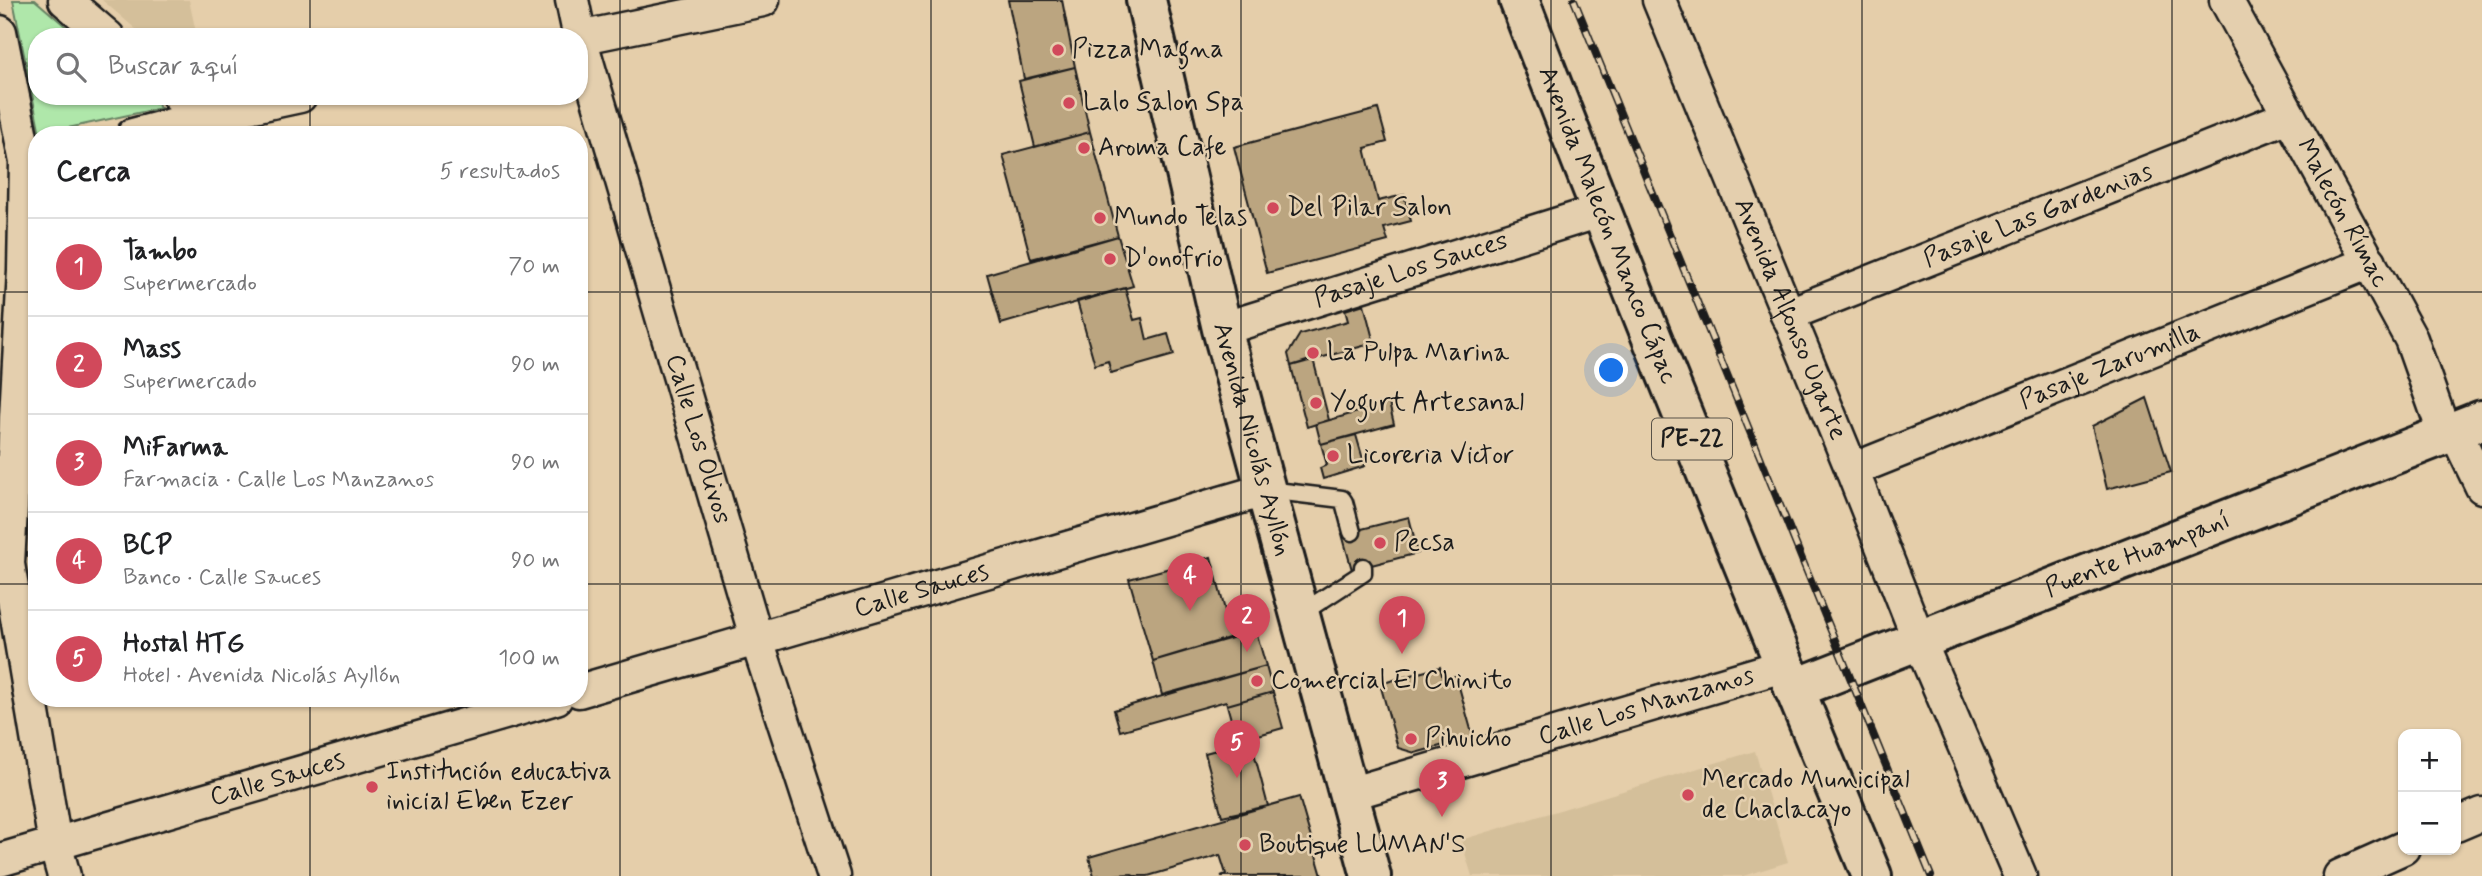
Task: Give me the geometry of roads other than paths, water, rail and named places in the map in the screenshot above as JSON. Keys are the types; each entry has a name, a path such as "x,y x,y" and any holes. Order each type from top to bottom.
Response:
{"main road":[{"name":"Avenida Nicolás Ayllón","path":"1146,0 1222,329 1371,876"},
{"name":"Avenida Malecón Manco Cápac","path":"1519,0 1600,211 1788,677 1872,876"},
{"name":"Puente Huampaní","path":"1788,677 1919,640 2460,429"}],"street":[{"path":"65,0 98,28"},
{"name":"Calle Los Olivos","path":"572,0 578,28"},
{"path":"588,36 763,0"},
{"name":"Avenida Alfonso Ugarte","path":"1659,0 1919,640 2020,876"},
{"name":"Malecón Rímac","path":"2226,0 2460,429 2482,487"},
{"path":"0,32 28,149"},
{"name":"Calle Los Olivos","path":"588,65 757,640 834,876"},
{"path":"188,105 202,117"},
{"path":"167,126 258,105"},
{"name":"Pasaje Las Gardenias","path":"1787,315 2289,116"},
{"path":"28,208 8,564 28,683"},
{"name":"Pasaje Los Sauces","path":"1222,329 1600,211"},
{"name":"Pasaje Zarumilla","path":"1852,470 2370,262"},
{"name":"Calle Sauces","path":"588,688 1265,490"},
{"name":"Calle Los Manzanos","path":"1349,794 1788,677"},
{"path":"32,707 55,844 64,876"},
{"name":"Calle Sauces","path":"0,860 525,707"},
{"path":"2461,823 2482,814"},
{"path":"2340,876 2398,850"}],"lane":[{"path":"1265,490 1342,499 1352,532"},
{"path":"1300,614 1363,573 1363,567"}],"railway":[{"path":"1574,0 1931,876"}],"place":[{"name":"Pizza Magna","path":"1058,50"},
{"name":"Lalo Salon Spa","path":"1069,103"},
{"name":"Aroma Cafe","path":"1084,148"},
{"name":"Del Pilar Salon","path":"1273,208"},
{"name":"Mundo Telas","path":"1100,218"},
{"name":"D'onofrio","path":"1110,259"},
{"name":"La Pulpa Marina","path":"1313,353"},
{"name":"Yogurt Artesanal","path":"1316,403"},
{"name":"Licoreria Victor","path":"1333,456"},
{"name":"Pecsa","path":"1380,543"},
{"name":"BCP","path":"1190,611"},
{"name":"Mass","path":"1247,652"},
{"name":"Tambo","path":"1402,654"},
{"name":"Comercial El Chinito","path":"1257,681"},
{"name":"Pihuicho","path":"1411,739"},
{"name":"Hostal HTG","path":"1237,778"},
{"name":"Institución educativa inicial Eben Ezer","path":"372,787"},
{"name":"Mercado Municipal de Chaclacayo","path":"1688,795"},
{"name":"MiFarma","path":"1442,817"},
{"name":"Boutique LUMAN'S","path":"1245,845"}]}
